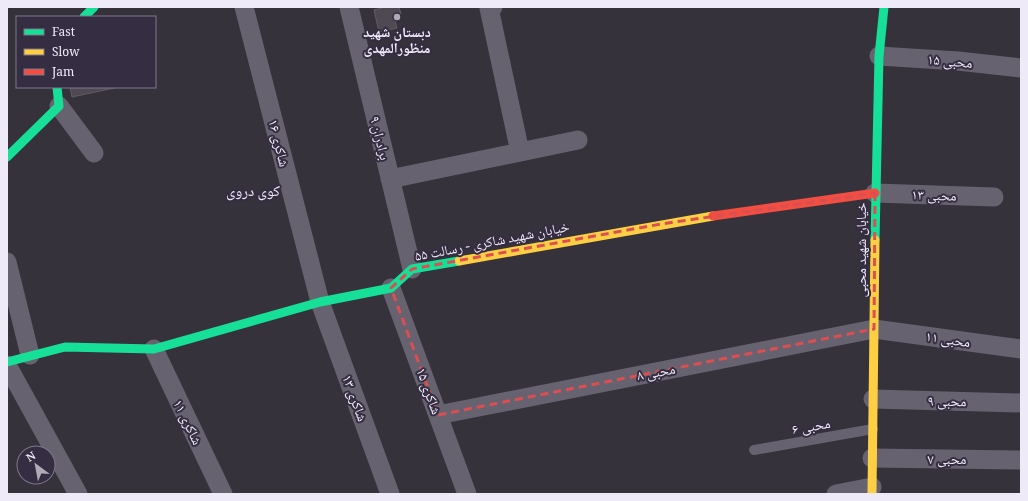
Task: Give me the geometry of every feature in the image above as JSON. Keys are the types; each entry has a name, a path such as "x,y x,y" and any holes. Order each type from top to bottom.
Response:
{"street":[{"path":"85,16 94,7"},
{"name":"شاکری ۱۶","path":"244,7 320,302"},
{"name":"برادران ۹","path":"349,7 412,269"},
{"name":"خیابان شهید محبی","path":"872,491 875,193 879,56 884,7"},
{"path":"491,8 520,152"},
{"name":"محبی ۱۵","path":"879,56 958,61 1021,68"},
{"path":"57,88 58,106 94,153"},
{"path":"7,157 58,106"},
{"path":"390,179 578,140"},
{"name":"محبی ۱۳","path":"875,193 994,197"},
{"name":"خیابان شهید شاکری - رسالت ۵۵","path":"391,288 412,269 668,223 775,206 875,193"},
{"path":"7,262 30,354"},
{"path":"78,494 7,364 30,354 65,347 154,350 320,302 391,288"},
{"name":"شاکری ۱۵","path":"391,288 467,494"},
{"name":"شاکری ۱۳","path":"320,302 390,494"},
{"name":"محبی ۱۱","path":"874,329 1021,349"},
{"name":"محبی ۸","path":"438,415 874,329"},
{"name":"شاکری ۱۱","path":"154,350 223,494"},
{"name":"محبی ۹","path":"874,399 1021,403"},
{"name":"محبی ۷","path":"872,458 1021,460"},
{"path":"836,494 872,491"}],"lane":[{"name":"محبی ۶","path":"754,450 873,429"}],"highlighted area":[{"path":"875,193 874,329 438,415 391,288 412,269 661,224"}],"building":[{"path":"385,7 399,7 401,14 394,16 397,28 379,32 374,10"},
{"path":"70,88 114,88 72,97"}],"traffic: fast":[{"path":"85,16 94,7"},
{"path":"875,240 879,56 884,7"},
{"path":"7,157 59,106 57,88"},
{"path":"7,362 65,347 154,349 320,302 391,288 412,269 459,261"}],"traffic: slow":[{"path":"459,261 713,216"},
{"path":"872,494 875,240"}],"traffic: jam":[{"path":"713,216 875,193"}],"place":[{"name":"دبستان شهید منظورالمهدی","path":"397,17"}],"district":[{"name":"کوی دروی","path":"253,191"}]}
